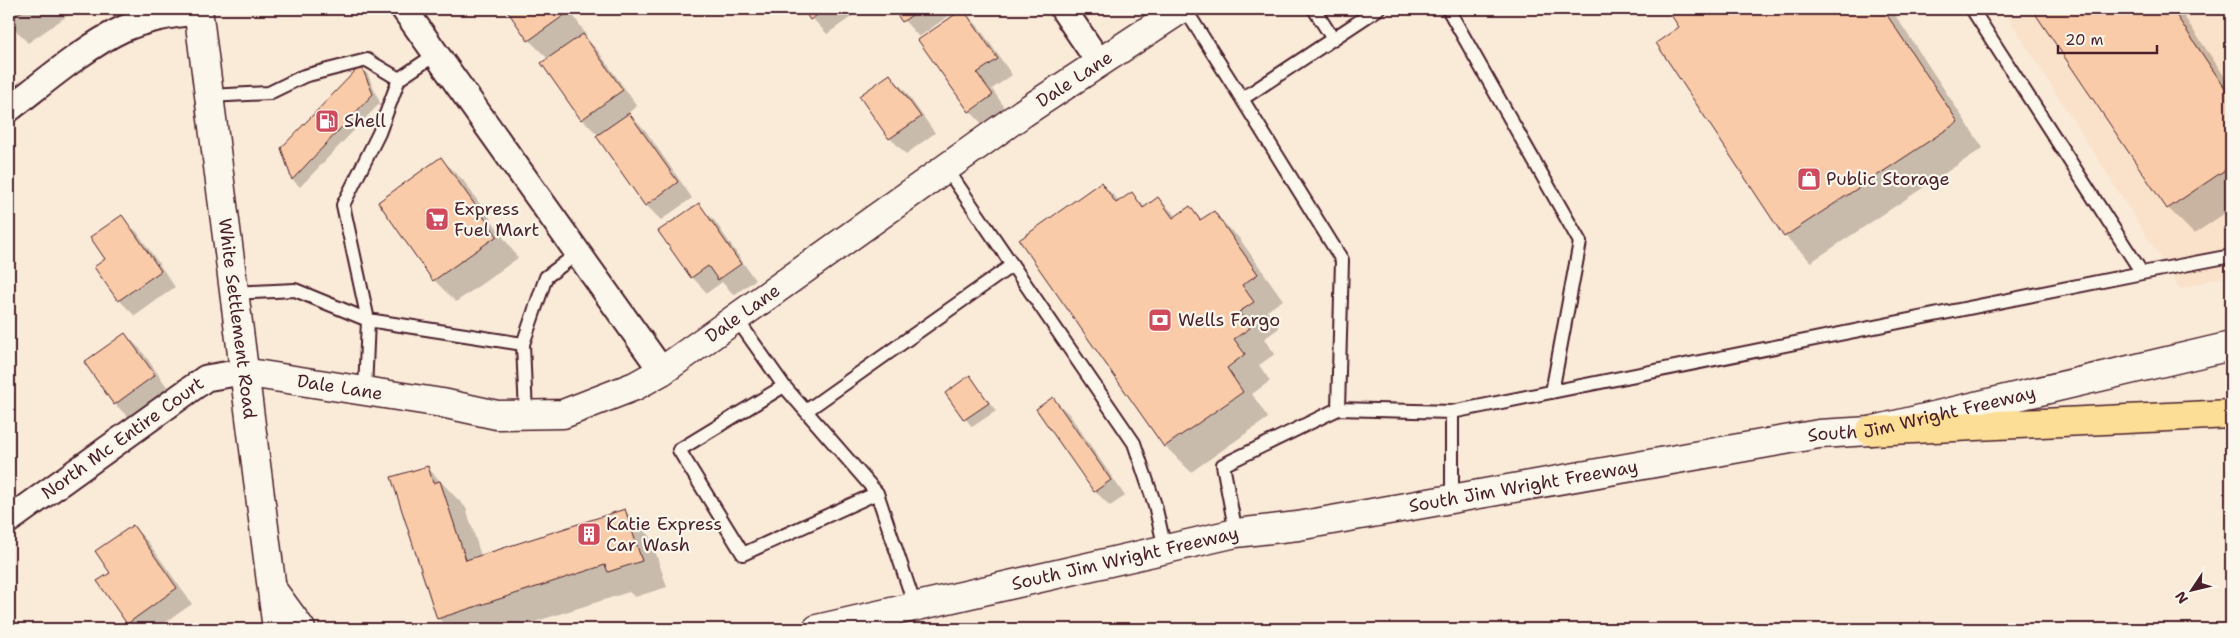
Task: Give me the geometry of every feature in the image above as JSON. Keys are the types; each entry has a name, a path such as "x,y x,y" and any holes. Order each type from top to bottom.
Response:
{"highway":[{"path":"1870,431 2231,414"}],"main road":[{"name":"Dale Lane","path":"242,372 442,403 497,415 563,414 635,386 662,371 946,168 1099,62 1183,9"},
{"name":"White Settlement Road","path":"198,10 242,372 277,629"},
{"name":"South Jim Wright Freeway","path":"817,629 1236,533 1298,526 1819,434 1870,431 2231,346"},
{"path":"271,588 301,629"}],"street":[{"path":"404,9 662,371"},
{"path":"1062,9 1099,62"},
{"path":"9,109 75,59 123,29 173,14 198,10"},
{"name":"North Mc Entire Court","path":"9,520 206,378 242,372"}],"lane":[{"path":"1183,9 1242,99 1342,260 1338,409"},
{"path":"1314,9 1333,38"},
{"path":"1242,99 1378,9"},
{"path":"1448,9 1580,242 1552,392"},
{"path":"1972,9 2142,273"},
{"path":"365,391 368,320 343,205 380,133 400,79 436,54"},
{"path":"209,96 269,93 304,76 367,60 400,79"},
{"path":"946,168 1011,266 1134,443 1155,505 1166,549"},
{"path":"526,415 522,344 546,277 578,253"},
{"path":"1236,533 1223,465 1338,409 1452,412 2231,256"},
{"path":"806,412 1011,266"},
{"path":"233,293 296,290 368,320 522,344"},
{"path":"736,318 784,386 877,492 915,606"},
{"path":"784,386 679,450 743,554 877,492"},
{"path":"1452,412 1452,499"}],"shaded area":[{"path":"2003,9 2231,9 2231,274 2180,289"}],"building":[{"path":"9,9 25,9 9,20"},
{"path":"506,9 562,9 566,14 528,41"},
{"path":"803,9 826,9 810,20"},
{"path":"893,9 921,9 902,22"},
{"path":"963,9 998,59 977,73 993,95 969,112 918,40"},
{"name":"Public Storage","path":"1667,9 1883,9 1958,122 1784,237 1656,43 1679,27"},
{"path":"2032,9 2172,9 2231,97 2231,166 2167,209"},
{"path":"583,34 623,90 581,120 541,63"},
{"name":"Shell","path":"361,65 373,94 292,180 281,148"},
{"path":"890,74 921,117 889,139 859,96"},
{"path":"629,113 678,182 645,206 596,136"},
{"name":"Express Fuel Mart","path":"441,157 497,236 433,281 378,202"},
{"name":"Wells Fargo","path":"1101,182 1116,203 1132,192 1143,208 1158,197 1173,218 1190,206 1200,220 1214,211 1258,274 1242,285 1254,302 1239,312 1250,328 1234,339 1245,354 1227,368 1243,392 1164,447 1019,240"},
{"path":"699,203 741,264 718,280 708,266 691,278 658,231"},
{"path":"122,215 161,271 118,301 94,267 105,259 90,237"},
{"path":"125,333 155,375 114,405 84,362"},
{"path":"970,375 989,403 964,420 945,393"},
{"path":"1053,397 1111,480 1094,492 1036,409"},
{"name":"Katie Express Car Wash","path":"428,466 433,483 440,481 466,560 625,509 642,561 608,572 605,565 437,619 391,477"},
{"path":"133,525 177,588 127,624 97,581 110,573 95,551"}],"place":[{"name":"Shell","path":"327,121"},
{"name":"Public Storage","path":"1809,179"},
{"name":"Express Fuel Mart","path":"437,219"},
{"name":"Wells Fargo","path":"1160,320"},
{"name":"Katie Express Car Wash","path":"589,534"}]}
